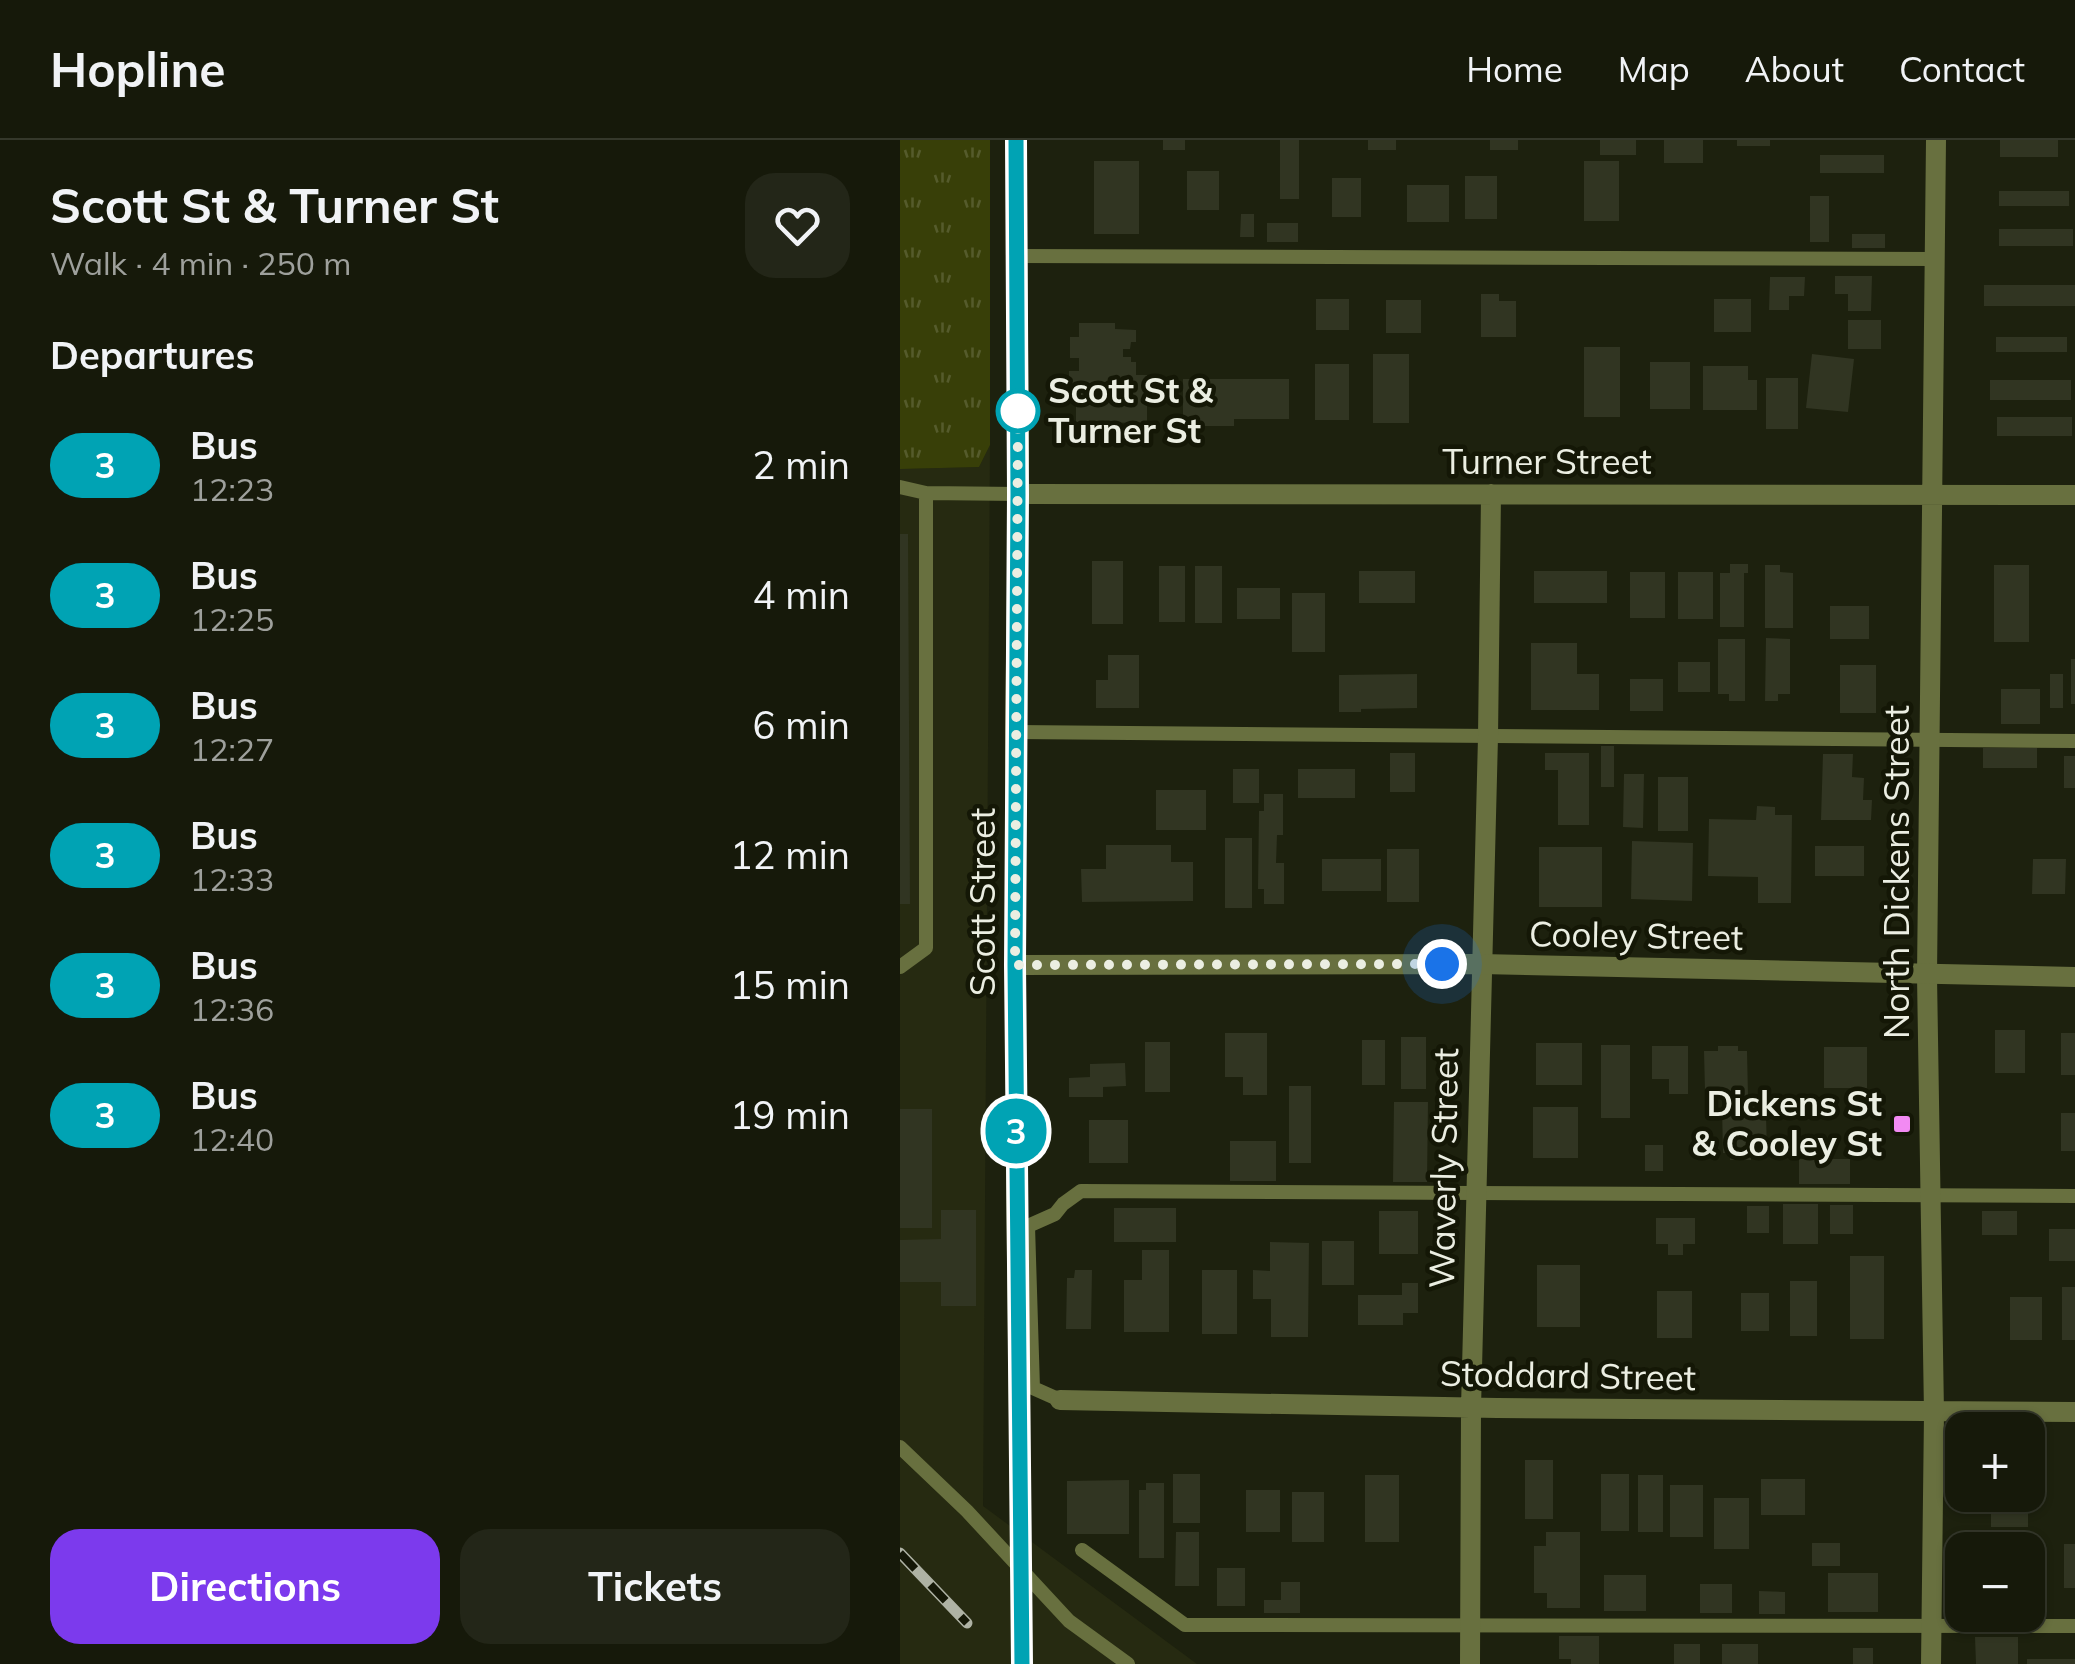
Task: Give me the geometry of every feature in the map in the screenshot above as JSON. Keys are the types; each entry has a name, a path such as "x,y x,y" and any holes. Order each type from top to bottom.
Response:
{"street":[{"name":"Scott Street","path":"1016,140 1015,965 1022,1664"},
{"name":"North Dickens Street","path":"1931,1664 1934,1412 1927,976 1936,140"},
{"name":"Turner Street","path":"1018,494 2075,495"},
{"name":"Waverly Street","path":"1470,1664 1471,1408 1491,494"},
{"name":"Cooley Street","path":"1015,965 1481,964 2075,977"},
{"name":"Stoddard Street","path":"1060,1400 1471,1408 2075,1412"}],"lane":[{"path":"1016,256 1936,260"},
{"path":"900,487 926,493 1018,494"},
{"path":"900,967 926,948 926,493"},
{"path":"1015,732 2075,740"},
{"path":"1060,1400 1033,1388 1028,1226 1055,1214 1081,1191 2075,1196"},
{"path":"900,1447 967,1511 1069,1621 1128,1664"},
{"path":"1082,1550 1185,1625 2075,1626"}],"shaded area":[{"path":"990,445 983,1506 1197,1664 900,1664 900,469 979,467"}],"green space":[{"path":"900,140 990,140 990,445 979,467 900,469"}],"building":[{"path":"1163,140 1185,140 1185,150 1163,150"},
{"path":"1280,140 1299,140 1299,199 1280,199"},
{"path":"1368,140 1396,140 1396,150 1368,150"},
{"path":"1490,140 1518,140 1518,150 1490,150"},
{"path":"1600,140 1636,140 1636,155 1600,155"},
{"path":"1664,140 1703,140 1703,163 1664,163"},
{"path":"1737,140 1770,140 1770,146 1737,146"},
{"path":"2000,140 2058,140 2058,157 2000,157"},
{"path":"1820,155 1884,155 1884,173 1820,173"},
{"path":"1094,161 1139,161 1139,234 1094,234"},
{"path":"1584,161 1619,161 1619,221 1584,221"},
{"path":"1187,171 1219,171 1219,210 1187,210"},
{"path":"1465,176 1497,176 1497,219 1465,219"},
{"path":"1332,178 1361,178 1361,217 1332,217"},
{"path":"1407,185 1449,185 1449,222 1407,222"},
{"path":"1999,191 2069,191 2069,206 1999,206"},
{"path":"1810,196 1829,196 1829,242 1810,242"},
{"path":"1241,214 1254,214 1254,237 1240,237"},
{"path":"1267,223 1298,223 1298,242 1267,242"},
{"path":"1999,229 2073,229 2073,246 1999,246"},
{"path":"1852,234 1885,234 1885,248 1852,248"},
{"path":"1835,276 1872,276 1871,311 1848,311 1848,294 1835,294"},
{"path":"1770,277 1805,277 1804,296 1789,296 1789,310 1769,310"},
{"path":"1984,285 2075,285 2075,306 1984,306"},
{"path":"1481,294 1499,294 1499,301 1516,301 1516,337 1481,337"},
{"path":"1316,299 1349,299 1349,330 1316,330"},
{"path":"1714,299 1751,299 1751,332 1714,332"},
{"path":"1386,300 1421,300 1421,333 1386,333"},
{"path":"1848,320 1881,320 1881,349 1848,349"},
{"path":"1079,323 1115,323 1115,329 1136,330 1136,342 1131,342 1130,349 1123,349 1123,357 1136,362 1136,375 1147,375 1147,423 1076,422 1076,402 1069,402 1069,371 1079,371 1079,358 1070,358 1070,337 1079,337"},
{"path":"1996,337 2067,337 2067,352 1996,352"},
{"path":"1584,347 1620,347 1620,417 1584,417"},
{"path":"1373,354 1409,354 1409,423 1373,423"},
{"path":"1812,354 1854,359 1848,412 1806,408"},
{"path":"1650,362 1690,362 1690,409 1650,409"},
{"path":"1315,364 1349,364 1349,420 1315,420"},
{"path":"1703,366 1748,366 1748,380 1757,380 1757,410 1703,410"},
{"path":"1766,378 1798,378 1798,429 1766,429"},
{"path":"1183,379 1289,379 1289,419 1234,419 1234,426 1183,426"},
{"path":"1990,380 2071,380 2071,400 1990,400"},
{"path":"1997,417 2072,417 2072,436 1997,436"},
{"path":"900,534 908,534 910,904 900,904"},
{"path":"1092,561 1123,561 1123,624 1092,624"},
{"path":"1730,564 1748,564 1748,573 1744,573 1744,627 1720,627 1720,573 1730,573"},
{"path":"1765,565 1780,565 1780,572 1793,573 1793,628 1765,628"},
{"path":"1994,565 2029,565 2029,642 1994,642"},
{"path":"1159,566 1185,566 1185,622 1159,622"},
{"path":"1195,566 1222,566 1222,623 1195,623"},
{"path":"1359,571 1415,571 1415,603 1359,603"},
{"path":"1534,571 1607,571 1607,603 1534,603"},
{"path":"1630,572 1665,572 1665,618 1630,618"},
{"path":"1678,572 1713,572 1713,619 1678,619"},
{"path":"1237,588 1280,588 1280,619 1237,619"},
{"path":"1292,593 1325,593 1325,652 1292,652"},
{"path":"1830,606 1869,606 1869,639 1830,639"},
{"path":"1766,638 1790,639 1790,694 1778,694 1778,701 1765,701"},
{"path":"1718,639 1745,639 1745,701 1729,701 1729,694 1718,694"},
{"path":"1531,643 1577,643 1577,674 1599,674 1599,710 1531,710"},
{"path":"1108,655 1139,655 1139,708 1096,708 1096,680 1108,680"},
{"path":"2071,659 2075,659 2075,704 2071,704"},
{"path":"1678,662 1710,662 1710,692 1678,692"},
{"path":"1840,665 1876,665 1876,713 1840,713"},
{"path":"1417,674 1417,708 1339,712 1339,675"},
{"path":"2050,674 2063,674 2063,708 2050,708"},
{"path":"1630,679 1663,679 1663,711 1630,711"},
{"path":"2001,689 2040,689 2040,724 2001,724"},
{"path":"1601,746 1614,746 1614,787 1601,787"},
{"path":"1983,748 2037,748 2037,768 1983,768"},
{"path":"1390,753 1415,753 1415,792 1390,792"},
{"path":"1545,753 1589,753 1589,825 1558,825 1558,770 1545,770"},
{"path":"1823,754 1853,754 1852,777 1864,778 1863,800 1872,800 1871,820 1821,820"},
{"path":"2064,756 2075,756 2075,788 2064,788"},
{"path":"1233,769 1259,769 1259,803 1233,803"},
{"path":"1298,769 1355,769 1355,798 1298,798"},
{"path":"1624,774 1644,774 1643,828 1623,827"},
{"path":"1658,777 1688,777 1688,831 1658,831"},
{"path":"1156,790 1206,790 1206,830 1156,830"},
{"path":"1264,794 1283,794 1283,835 1277,835 1276,863 1284,863 1284,904 1264,904 1264,889 1258,889 1259,811 1264,811"},
{"path":"1757,806 1775,807 1775,815 1792,815 1791,903 1758,903 1758,877 1708,876 1709,819 1756,820"},
{"path":"1225,838 1252,838 1252,908 1225,908"},
{"path":"1632,841 1693,843 1692,901 1631,899"},
{"path":"1106,845 1171,845 1171,862 1193,862 1193,901 1082,902 1081,869 1106,869"},
{"path":"1815,846 1864,846 1864,876 1815,876"},
{"path":"1539,847 1602,847 1602,907 1539,907"},
{"path":"1387,849 1419,849 1419,902 1387,902"},
{"path":"1322,859 1381,859 1381,891 1322,891"},
{"path":"2033,859 2066,859 2065,894 2032,894"},
{"path":"1995,1030 2025,1030 2025,1073 1995,1073"},
{"path":"1225,1033 1267,1033 1267,1095 1243,1095 1243,1077 1225,1077"},
{"path":"2061,1033 2075,1033 2075,1075 2061,1075"},
{"path":"1401,1037 1426,1037 1426,1089 1401,1089"},
{"path":"1362,1040 1385,1040 1385,1085 1362,1085"},
{"path":"1145,1042 1170,1042 1170,1092 1145,1092"},
{"path":"1536,1043 1582,1043 1582,1085 1536,1085"},
{"path":"1601,1045 1630,1045 1630,1118 1601,1118"},
{"path":"1652,1046 1688,1046 1688,1094 1669,1094 1669,1079 1652,1079"},
{"path":"1718,1046 1738,1046 1738,1051 1747,1051 1748,1096 1719,1096 1719,1090 1705,1091 1704,1051 1718,1051"},
{"path":"1824,1047 1867,1047 1867,1088 1824,1088"},
{"path":"1125,1063 1126,1086 1103,1087 1103,1097 1069,1097 1069,1078 1090,1077 1090,1064"},
{"path":"1289,1086 1311,1086 1311,1163 1289,1163"},
{"path":"1394,1102 1428,1102 1427,1182 1393,1182"},
{"path":"1533,1107 1578,1107 1578,1158 1533,1158"},
{"path":"1722,1108 1751,1108 1751,1115 1766,1115 1767,1152 1751,1153 1751,1160 1730,1160 1730,1153 1723,1153"},
{"path":"900,1109 932,1109 932,1228 900,1228"},
{"path":"2061,1113 2075,1113 2075,1151 2061,1151"},
{"path":"1089,1120 1128,1120 1128,1163 1089,1163"},
{"path":"1230,1141 1276,1141 1276,1181 1230,1181"},
{"path":"1645,1145 1663,1145 1663,1171 1645,1171"},
{"path":"1799,1159 1850,1159 1850,1184 1799,1184"},
{"path":"1783,1204 1818,1204 1818,1244 1783,1244"},
{"path":"1830,1205 1853,1205 1853,1234 1830,1234"},
{"path":"1747,1206 1769,1206 1769,1233 1747,1233"},
{"path":"1114,1208 1176,1208 1176,1242 1114,1242"},
{"path":"941,1210 976,1210 976,1306 941,1306 941,1282 900,1282 900,1240 941,1239"},
{"path":"1379,1211 1418,1211 1418,1254 1379,1254"},
{"path":"1982,1211 2017,1211 2017,1235 1982,1235"},
{"path":"1656,1218 1695,1218 1695,1244 1683,1244 1683,1255 1668,1255 1668,1244 1656,1244"},
{"path":"2049,1229 2075,1229 2075,1261 2049,1261"},
{"path":"1322,1241 1354,1241 1354,1285 1322,1285"},
{"path":"1270,1242 1309,1243 1308,1337 1271,1337 1271,1299 1253,1299 1253,1270 1270,1271"},
{"path":"1142,1250 1169,1250 1169,1332 1124,1332 1124,1280 1142,1280"},
{"path":"1850,1256 1884,1256 1884,1339 1850,1339"},
{"path":"1537,1265 1580,1265 1580,1327 1537,1327"},
{"path":"1075,1270 1092,1270 1091,1329 1066,1329 1067,1278 1074,1278"},
{"path":"1202,1270 1237,1270 1237,1334 1202,1334"},
{"path":"1790,1281 1817,1281 1817,1336 1790,1336"},
{"path":"1402,1283 1418,1283 1418,1313 1403,1313 1403,1325 1358,1325 1358,1295 1402,1295"},
{"path":"2062,1287 2075,1287 2075,1340 2062,1340"},
{"path":"1657,1291 1692,1291 1692,1338 1657,1338"},
{"path":"1741,1293 1769,1293 1769,1331 1741,1331"},
{"path":"2010,1297 2042,1297 2042,1340 2010,1340"},
{"path":"1525,1460 1553,1460 1553,1519 1525,1519"},
{"path":"1173,1474 1200,1474 1200,1523 1173,1523"},
{"path":"1601,1474 1629,1474 1629,1531 1601,1531"},
{"path":"1365,1475 1399,1475 1399,1542 1365,1542"},
{"path":"1638,1475 1663,1475 1663,1532 1638,1532"},
{"path":"1761,1479 1805,1479 1805,1515 1761,1515"},
{"path":"1129,1480 1129,1534 1067,1534 1067,1481"},
{"path":"1146,1483 1164,1483 1164,1558 1139,1558 1139,1490 1146,1490"},
{"path":"1670,1485 1703,1485 1703,1537 1670,1537"},
{"path":"1246,1490 1280,1490 1280,1532 1246,1532"},
{"path":"1292,1492 1324,1492 1324,1542 1292,1542"},
{"path":"1714,1498 1749,1498 1749,1549 1714,1549"},
{"path":"1991,1512 2028,1512 2028,1527 1991,1527"},
{"path":"1176,1532 1199,1532 1199,1586 1175,1586"},
{"path":"1546,1532 1580,1532 1580,1608 1547,1608 1547,1593 1534,1593 1534,1546 1546,1546"},
{"path":"1812,1543 1840,1543 1840,1566 1812,1566"},
{"path":"2064,1544 2075,1544 2075,1588 2064,1588"},
{"path":"1217,1568 1245,1568 1245,1606 1217,1606"},
{"path":"1828,1573 1878,1573 1878,1612 1828,1612"},
{"path":"1604,1575 1646,1575 1646,1611 1604,1611"},
{"path":"1281,1582 1300,1582 1300,1613 1264,1613 1264,1600 1281,1600"},
{"path":"1700,1584 1732,1584 1732,1613 1700,1613"},
{"path":"1759,1591 1785,1592 1785,1614 1759,1614"},
{"path":"1559,1636 1599,1636 1599,1664 1571,1664 1571,1659 1559,1659"},
{"path":"1975,1637 2018,1637 2018,1664 1976,1664"},
{"path":"1674,1644 1700,1644 1700,1664 1674,1664"},
{"path":"1722,1644 1758,1644 1758,1664 1722,1664"},
{"path":"1853,1648 1873,1648 1873,1664 1853,1664"},
{"path":"2027,1659 2075,1659 2075,1664 2027,1664"}],"railway":[{"path":"900,1553 967,1623"}],"bus line":[{"name":"3","path":"1016,140 1015,965 1022,1664"}],"place":[{"name":"Scott St & Turner St","path":"1018,411"},
{"name":"Dickens St & Cooley St","path":"1902,1124"}],"route":[{"path":"1018,411 1015,965 1442,964"}]}
